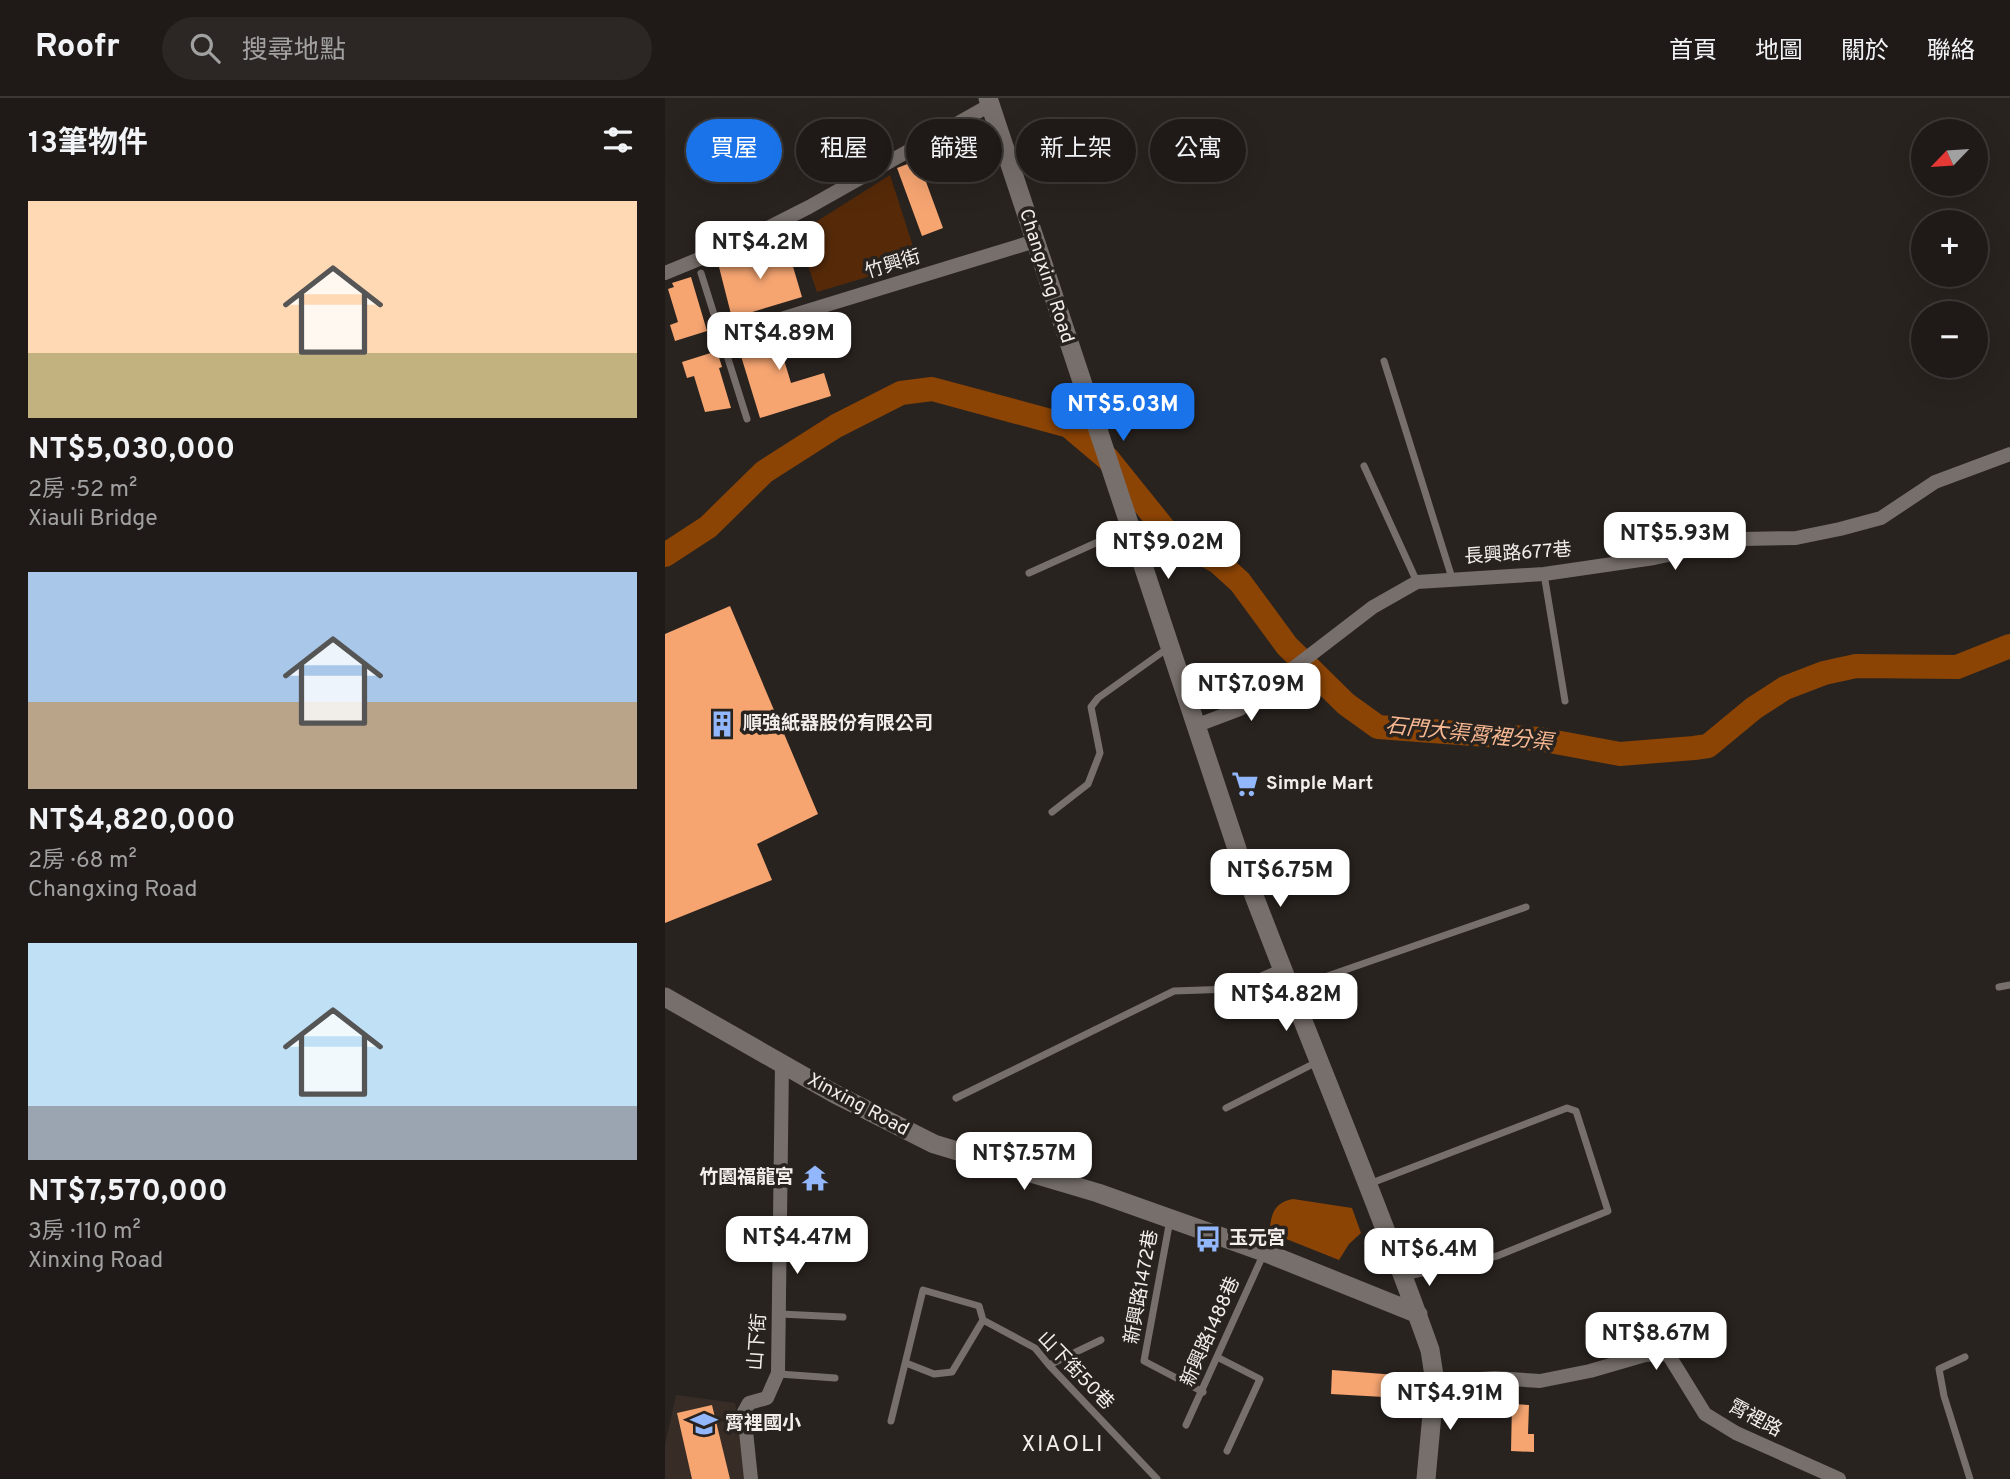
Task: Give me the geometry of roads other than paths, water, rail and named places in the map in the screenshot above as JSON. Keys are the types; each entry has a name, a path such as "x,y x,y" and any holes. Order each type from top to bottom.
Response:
{"main road":[{"name":"Changxing Road","path":"989,102 1130,528"},
{"path":"1130,528 1242,864 1430,1350 1435,1382 1426,1479"},
{"name":"Xinxing Road","path":"665,997 893,1125 934,1144 1098,1193 1264,1252 1418,1314"}],"street":[{"path":"665,273 738,243 809,207 989,102"},
{"name":"竹興街","path":"722,337 1035,241"},
{"name":"長興路677巷","path":"1195,726 1240,709 1373,607 1417,582 1544,574 1654,558 1743,539 1796,538 1840,529 1881,518 1935,482 2010,454"},
{"name":"山下街","path":"751,1479 744,1412 748,1404 767,1398 778,1373 782,1064"},
{"name":"霄裡路","path":"1435,1382 1495,1378 1541,1381 1590,1371 1645,1355 1668,1354 1705,1414 1736,1433 1839,1479"}],"lane":[{"path":"701,273 747,419"},
{"path":"1384,361 1452,578"},
{"path":"1364,466 1417,582"},
{"path":"1029,573 1130,528"},
{"path":"1544,574 1565,701"},
{"path":"1052,812 1088,784 1100,753 1091,707 1098,698 1169,647"},
{"path":"1289,989 1526,907"},
{"path":"956,1098 1174,991 1231,989 1281,968"},
{"path":"1999,987 2010,985"},
{"path":"1226,1108 1320,1060"},
{"path":"1367,1185 1567,1108 1576,1111 1608,1211 1497,1256 1403,1277"},
{"name":"新興路1472巷","path":"1170,1219 1144,1361 1203,1392"},
{"name":"新興路1488巷","path":"1187,1425 1264,1252"},
{"name":"山下街50巷","path":"905,1363 923,1290 979,1306 983,1320 1035,1348 1157,1479"},
{"path":"780,1314 843,1317"},
{"path":"891,1421 905,1363 934,1374 952,1372 983,1320"},
{"path":"1049,1365 1101,1340"},
{"path":"1217,1357 1260,1379 1227,1451"},
{"path":"1965,1357 1939,1369 1944,1396 1970,1479"},
{"path":"778,1373 835,1378"}],"waterway":[{"name":"石門大渠霄裡分渠","path":"665,555 708,527 764,472 836,426 901,393 932,389 1069,426 1108,459 1170,536 1218,562 1240,582 1287,646 1346,704 1378,727 1539,739 1620,754 1694,748 1708,746 1754,708 1785,688 1824,673 1856,666 1957,667 2010,646"}],"place":[{"name":"順強紙器股份有限公司","path":"722,724"},
{"name":"Simple Mart","path":"1245,784"},
{"name":"竹園福龍宮","path":"815,1178"},
{"name":"玉元宮","path":"1208,1239"},
{"name":"霄裡國小","path":"704,1424"}],"district":[{"name":"XIAOLI","path":"1063,1445"}]}
